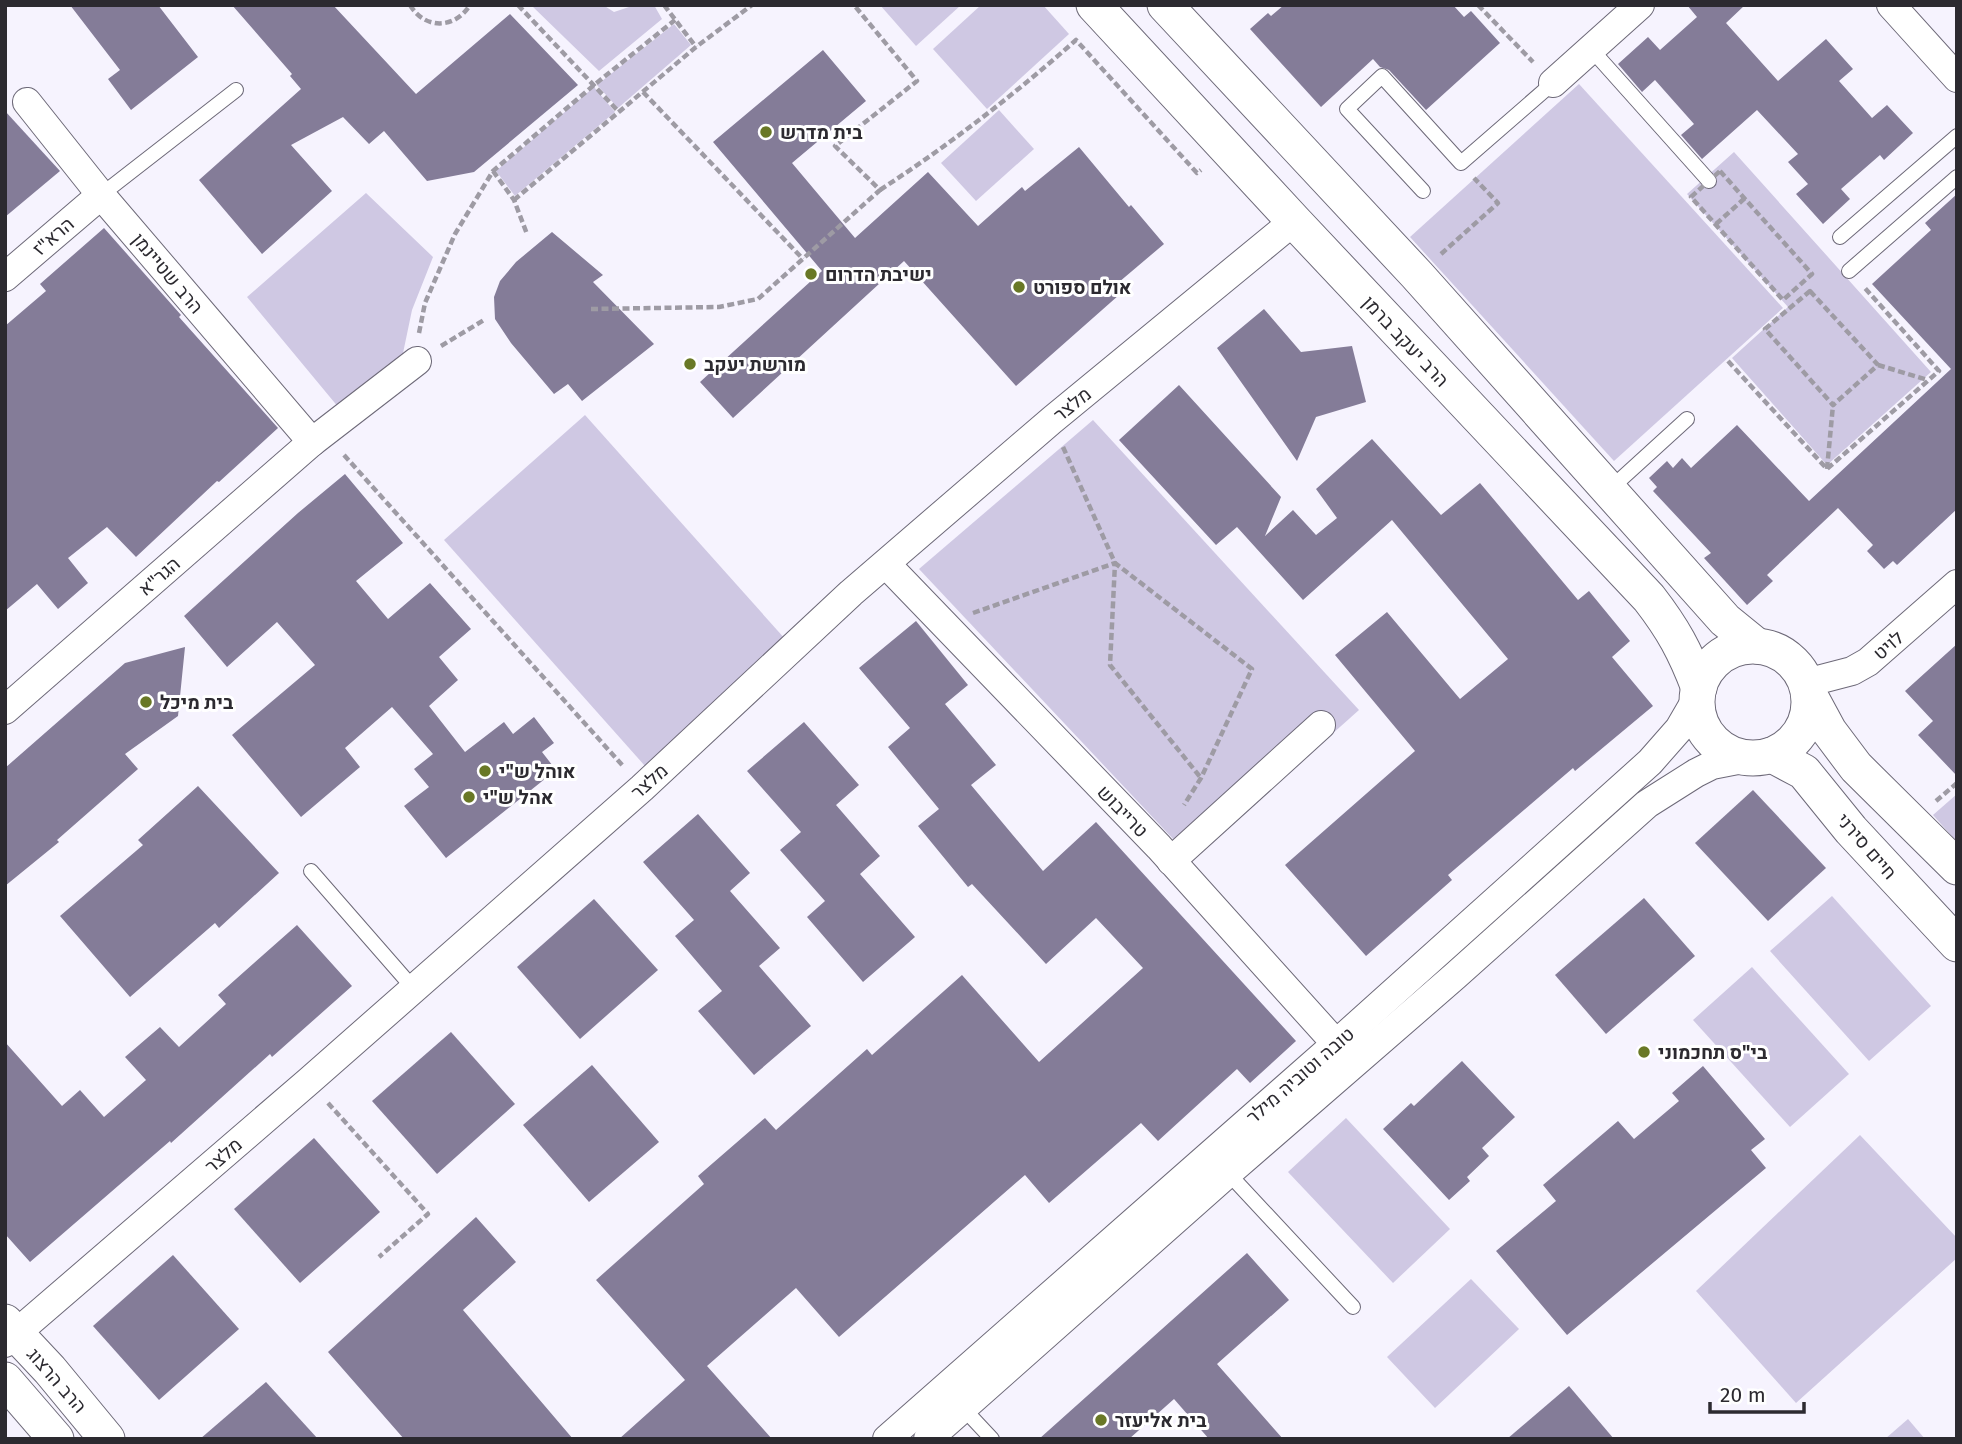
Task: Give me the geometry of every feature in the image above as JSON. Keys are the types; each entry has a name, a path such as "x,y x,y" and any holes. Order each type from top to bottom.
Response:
{"street":[{"name":"הרב יעקב ברמן","path":"1094,5 1649,598 1678,639 1698,693"},
{"path":"1165,5 1417,275 1724,620 1757,646"},
{"path":"1553,83 1640,5"},
{"path":"1891,5 1957,78"},
{"name":"הרב שטיינמן","path":"27,102 101,195 318,438"},
{"name":"הרא\"ז","path":"5,278 101,195"},
{"name":"מלצר","path":"9,1333 309,1081 414,989 642,788 851,593 1052,420 1294,221"},
{"name":"הגר\"א","path":"5,710 318,438 417,361"},
{"name":"טרייבוש","path":"886,564 1165,854 1345,1054"},
{"name":"לויט","path":"1808,689 1868,663 1957,584"},
{"path":"1808,689 1807,720 1801,731 1783,749 1760,756 1733,754 1720,747 1702,724 1698,693 1705,673 1715,661 1727,652 1742,647 1770,648 1792,661 1808,689 1834,739 1856,767 1957,867"},
{"name":"טובה וטוביה מילר","path":"928,1439 1228,1173 1345,1054 1650,762 1679,729 1698,693"},
{"path":"1165,854 1321,725"},
{"name":"טובה וטוביה מילר","path":"887,1439 1647,804 1712,765 1760,756"},
{"name":"חיים סירני","path":"1760,756 1804,772 1851,830 1957,944"},
{"name":"הרב הרצוג","path":"9,1333 50,1370 107,1439"},
{"name":"הרב הרצוג","path":"5,1380 56,1439"}],"lane":[{"path":"1591,49 1709,181"},
{"path":"1423,191 1347,109 1382,76 1461,163 1553,83"},
{"path":"101,195 236,90"},
{"path":"1840,237 1957,136"},
{"path":"1849,271 1957,177"},
{"path":"1609,489 1687,419"},
{"path":"311,871 414,989"},
{"path":"1228,1173 1353,1307"},
{"path":"964,1408 992,1439"}],"path":[{"path":"410,5 420,18 430,23 442,24 454,22 463,16 470,5"},
{"path":"518,5 619,112"},
{"path":"664,5 696,47"},
{"path":"514,200 696,47 752,5"},
{"path":"854,5 917,81 835,146 880,190"},
{"path":"1478,5 1553,83"},
{"path":"417,361 425,303 455,234 493,171 675,20"},
{"path":"591,309 719,307 758,299 880,190 958,137 1020,89 1076,40 1197,173 1228,148"},
{"path":"643,92 803,259"},
{"path":"1417,275 1498,203 1461,163"},
{"path":"493,171 514,200 527,234"},
{"path":"1720,171 1745,198 1812,274 1783,300 1691,197 1720,171"},
{"path":"1716,224 1745,198"},
{"path":"1826,469 1939,371 1849,271"},
{"path":"1833,405 1765,329 1810,290 1878,365 1928,380"},
{"path":"417,361 484,320"},
{"path":"1728,361 1826,469"},
{"path":"1826,469 1833,405 1878,365"},
{"path":"1052,420 1115,563 1110,665 1201,778"},
{"path":"318,438 642,788"},
{"path":"943,624 1115,563"},
{"path":"1115,563 1252,669 1165,854"},
{"path":"309,1081 428,1214 379,1257"}],"shaded area":[{"path":"531,5 603,5 614,12 635,5 654,5 662,19 599,71"},
{"path":"880,5 961,5 916,46"},
{"path":"981,5 1043,5 1069,34 987,109 933,49"},
{"path":"674,24 691,45 618,108 597,85"},
{"path":"1579,84 1783,308 1614,461 1410,237"},
{"path":"594,87 615,112 515,196 496,171"},
{"path":"999,110 1034,149 976,201 941,163"},
{"path":"1734,152 1931,372 1827,465 1732,358 1788,307 1687,194"},
{"path":"366,193 433,257 412,310 402,358 339,408 247,297"},
{"path":"585,415 786,640 645,766 444,540"},
{"path":"1093,420 1359,710 1192,859 919,569"},
{"path":"1957,794 1957,842 1933,815"},
{"path":"1832,896 1931,1006 1869,1061 1770,951"},
{"path":"1752,967 1849,1074 1790,1127 1693,1020"},
{"path":"1346,1118 1450,1229 1393,1283 1288,1172"},
{"path":"1860,1135 1957,1238 1957,1258 1796,1403 1696,1291"},
{"path":"1471,1279 1519,1329 1435,1408 1387,1357"},
{"path":"1908,1419 1925,1439 1885,1439"}],"building":[{"path":"70,5 158,5 198,57 131,110 108,79 120,70"},
{"path":"232,5 333,5 416,94 510,14 578,85 474,172 427,181 384,131 369,144 343,117 291,145 332,191 262,254 199,180 301,89 290,76 292,74"},
{"path":"1284,5 1453,5 1464,17 1471,11 1500,43 1426,110 1389,70 1380,67 1373,59 1321,107 1250,29 1268,13 1271,16"},
{"path":"1687,5 1745,5 1726,23 1778,81 1826,39 1853,69 1839,81 1872,118 1887,105 1913,133 1884,160 1880,155 1841,189 1850,199 1823,224 1796,194 1808,184 1788,162 1798,154 1757,110 1702,159 1681,135 1694,124 1655,80 1642,92 1618,64 1648,37 1660,50 1697,17"},
{"path":"823,50 866,101 792,163 855,238 928,172 978,226 1022,187 1025,191 1079,147 1164,244 1112,288 1119,295 1016,386 904,261 733,418 700,382 822,271 713,142"},
{"path":"5,111 60,171 5,217"},
{"path":"1957,194 1957,509 1897,565 1893,561 1884,569 1867,551 1873,545 1838,508 1767,575 1773,581 1747,605 1704,558 1711,553 1653,491 1657,487 1649,478 1667,461 1673,468 1682,458 1691,468 1737,425 1809,501 1951,369 1872,284 1931,230 1925,223"},
{"path":"104,228 278,428 136,557 107,527 68,558 88,583 58,609 37,584 5,611 5,326 46,291 40,284"},
{"path":"552,232 603,275 593,282 654,344 582,401 568,384 554,394 511,343 495,319 494,297 500,281 516,262"},
{"path":"1264,309 1301,352 1352,346 1366,402 1316,417 1297,461 1217,348"},
{"path":"1179,385 1281,497 1265,536 1293,510 1316,535 1337,518 1316,489 1372,439 1441,515 1480,483 1578,600 1589,591 1630,641 1612,657 1653,706 1575,771 1573,768 1448,875 1452,880 1366,956 1285,865 1415,751 1335,655 1387,612 1460,699 1508,659 1392,520 1303,600 1237,527 1216,545 1119,440"},
{"path":"345,474 403,543 356,581 388,619 430,583 471,629 439,657 458,680 429,706 465,752 504,722 513,734 534,717 554,743 542,752 556,770 446,858 404,806 429,787 414,769 433,754 392,707 345,748 360,767 301,817 232,735 315,665 277,622 227,667 184,616"},
{"path":"916,621 968,685 945,704 996,765 971,785 1043,871 1096,822 1296,1041 1250,1083 1237,1069 1158,1141 1141,1123 1049,1203 1025,1175 839,1337 796,1288 707,1366 772,1439 619,1439 685,1380 596,1280 704,1184 698,1176 765,1118 776,1130 867,1049 872,1055 962,975 1039,1062 1143,968 1096,918 1046,964 972,884 968,887 918,826 939,809 888,747 910,728 859,668"},
{"path":"1957,644 1957,776 1918,735 1933,721 1905,691"},
{"path":"185,647 178,716 125,754 138,769 57,840 59,842 5,886 5,768 125,663"},
{"path":"804,722 859,785 836,805 880,856 860,874 915,937 863,982 807,917 825,901 780,850 801,832 747,771"},
{"path":"198,786 279,873 219,928 215,923 130,997 60,916 143,845 138,840"},
{"path":"1753,790 1826,868 1768,921 1695,843"},
{"path":"698,814 750,873 730,891 780,948 759,966 811,1026 754,1075 698,1011 722,991 675,936 694,920 643,862"},
{"path":"1644,898 1695,956 1606,1034 1555,975"},
{"path":"594,899 658,970 580,1039 517,967"},
{"path":"297,925 352,986 30,1262 5,1234 5,1042 62,1106 80,1090 104,1117 146,1080 125,1057 160,1027 179,1047 226,1004 218,995"},
{"path":"451,1032 515,1104 437,1174 372,1101"},
{"path":"1462,1061 1515,1117 1482,1148 1489,1156 1467,1177 1470,1181 1449,1200 1383,1129 1411,1103 1414,1106"},
{"path":"592,1065 659,1142 589,1202 523,1125"},
{"path":"1703,1066 1765,1139 1751,1150 1766,1168 1567,1335 1496,1251 1556,1201 1543,1185 1618,1121 1634,1139 1679,1101 1672,1093"},
{"path":"314,1138 380,1212 300,1283 234,1209"},
{"path":"476,1217 516,1262 463,1310 573,1439 404,1439 328,1352"},
{"path":"1247,1253 1289,1300 1217,1364 1283,1439 1209,1439 1174,1399 1129,1439 1039,1439"},
{"path":"173,1255 239,1329 159,1400 93,1326"},
{"path":"266,1382 318,1439 200,1439"},
{"path":"1569,1386 1614,1439 1507,1439"}],"place":[{"name":"בית מדרש","path":"766,132"},
{"name":"ישיבת הדרום","path":"811,274"},
{"name":"אולם ספורט","path":"1019,287"},
{"name":"מורשת יעקב","path":"690,364"},
{"name":"בית מיכל","path":"146,702"},
{"name":"אוהל ש\"י","path":"485,771"},
{"name":"אהל ש\"י","path":"469,797"},
{"name":"בי\"ס תחכמוני","path":"1644,1052"},
{"name":"בית אליעזר","path":"1101,1420"}]}
